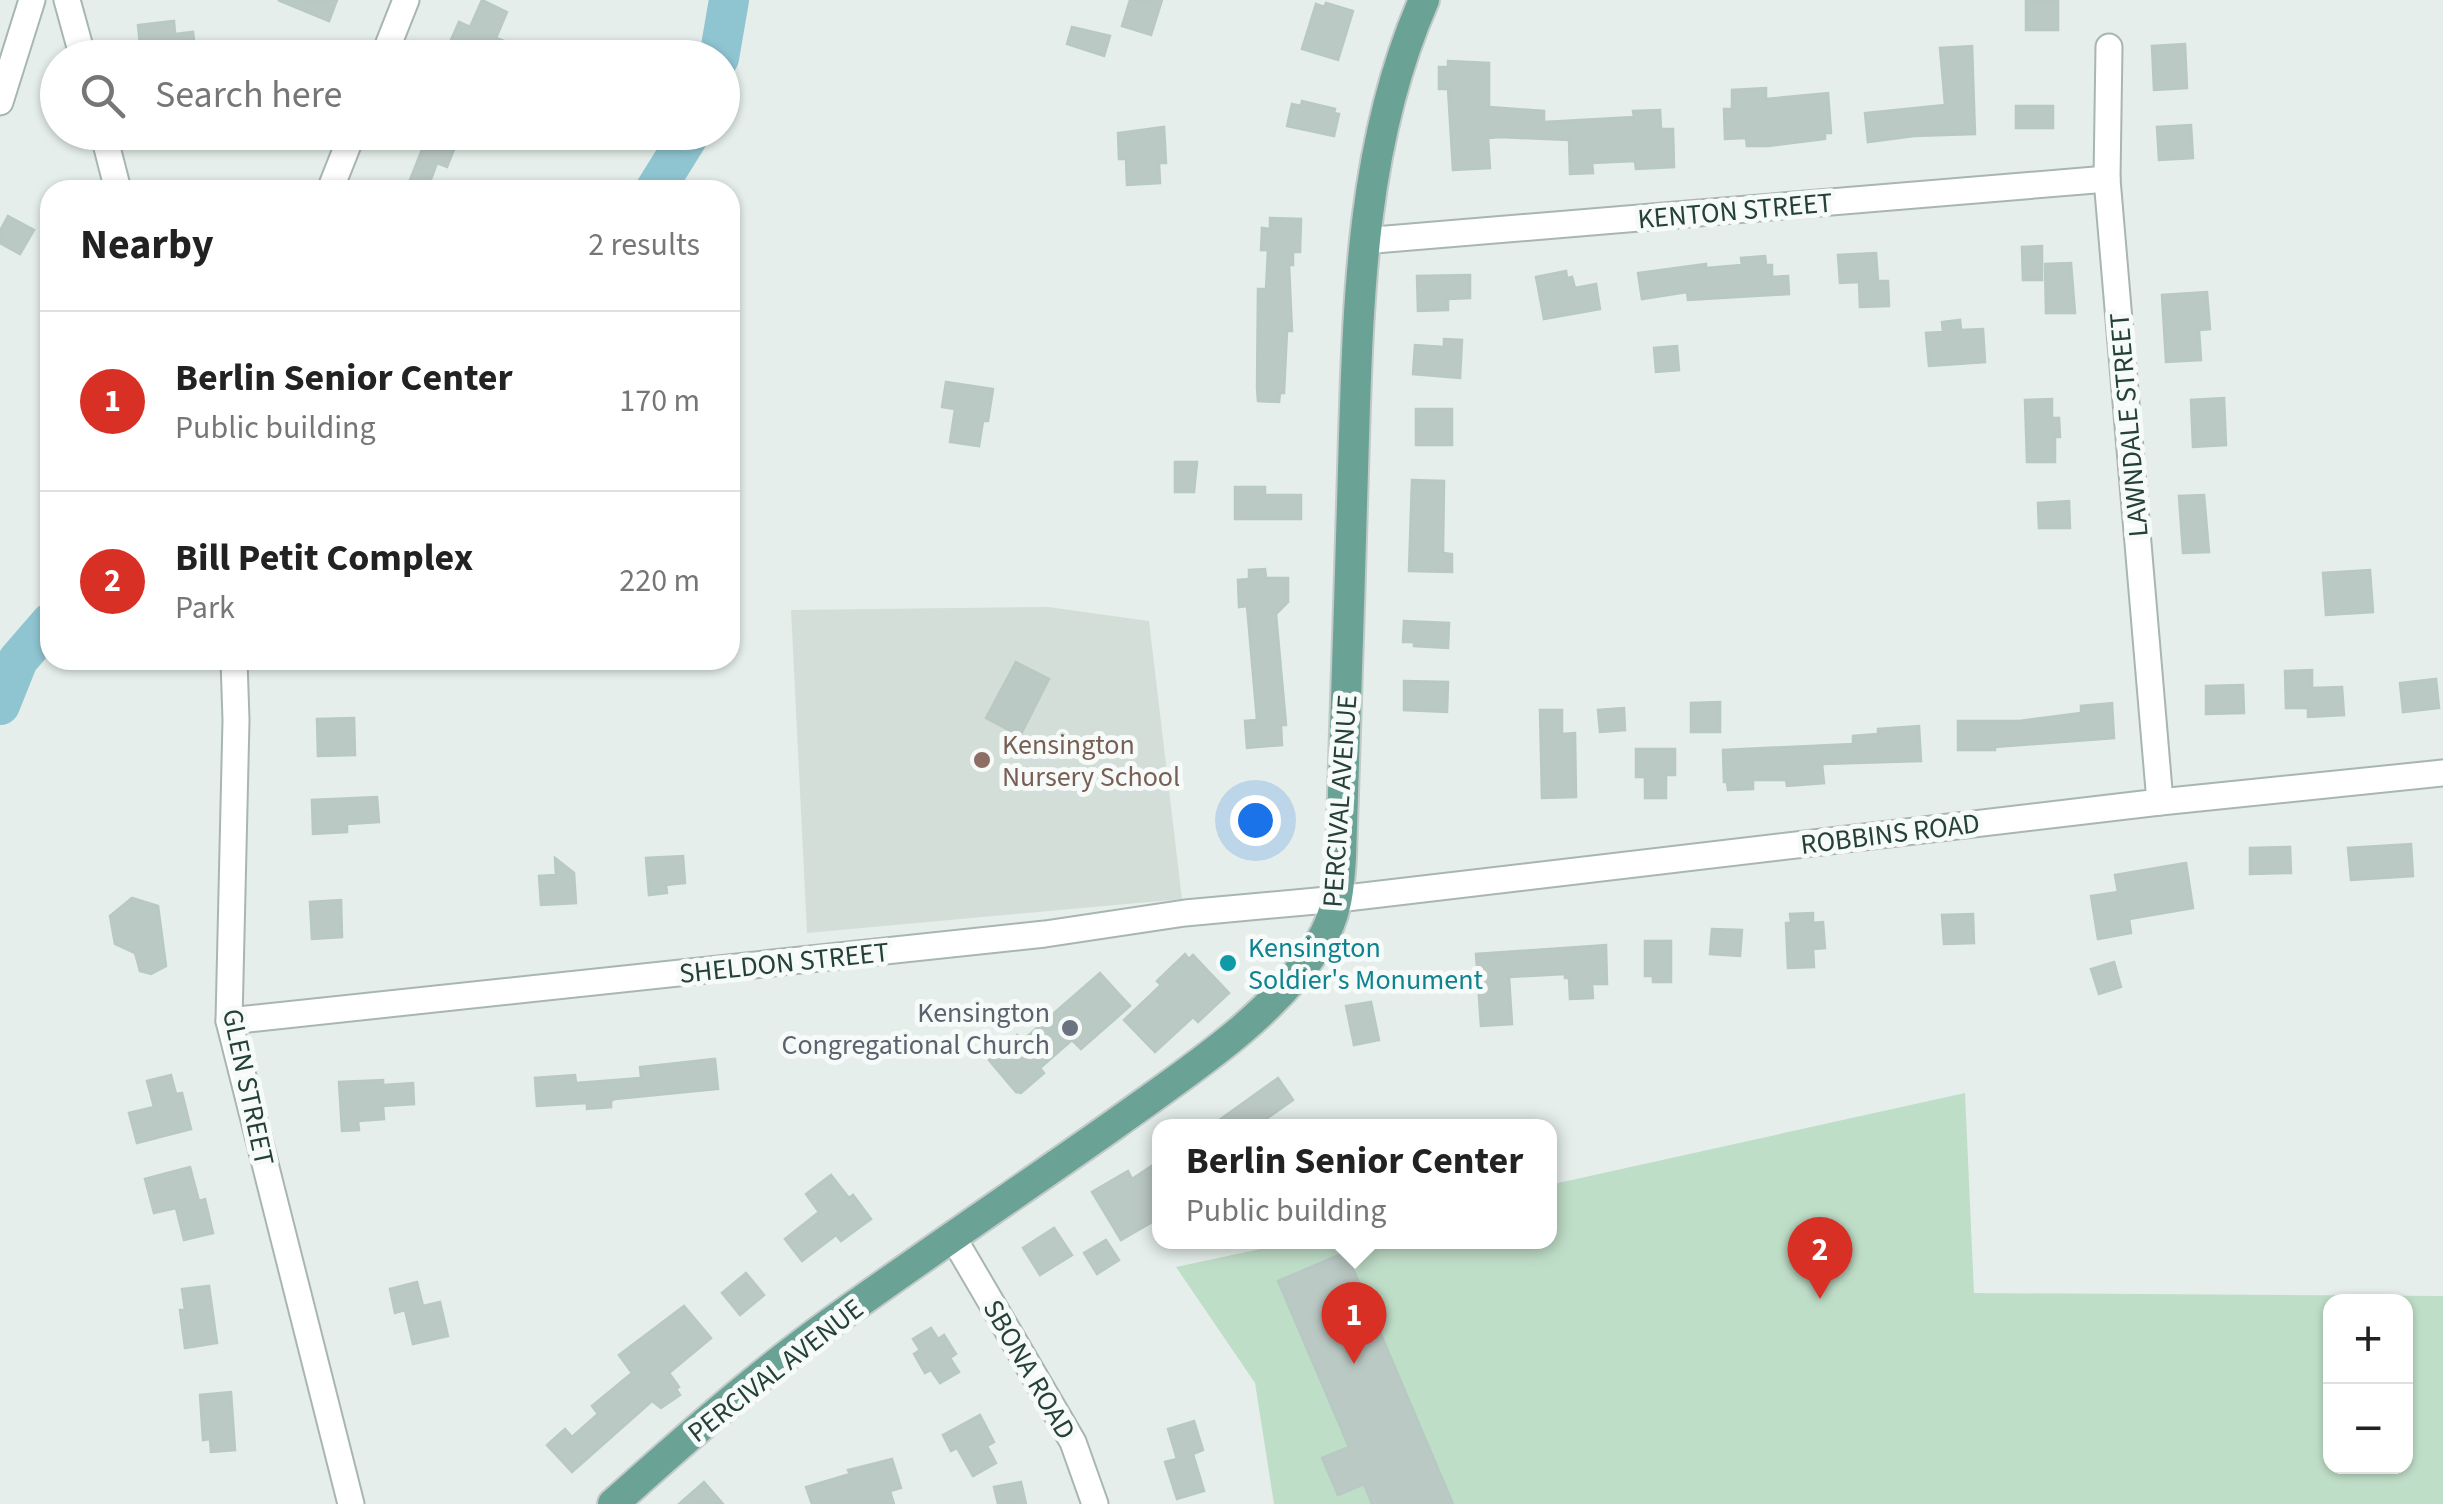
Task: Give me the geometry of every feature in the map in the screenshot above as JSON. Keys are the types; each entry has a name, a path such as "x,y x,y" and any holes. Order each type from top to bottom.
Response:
{"main road":[{"name":"PERCIVAL AVENUE","path":"612,1504 827,1326 1227,1042 1311,955 1334,917 1338,898 1363,241 1380,136 1409,33 1424,0"}],"street":[{"path":"0,102 32,0"},
{"path":"67,0 77,40"},
{"path":"390,40 406,0"},
{"name":"LAWNDALE STREET","path":"2109,47 2107,179 2160,802"},
{"path":"108,150 115,180"},
{"path":"334,180 346,150"},
{"name":"KENTON STREET","path":"1363,241 2107,179"},
{"name":"GLEN STREET","path":"234,670 229,1020 351,1504"},
{"name":"ROBBINS ROAD","path":"1338,898 2443,773"},
{"name":"SHELDON STREET","path":"229,1020 1026,936 1338,898"},
{"name":"SBONA ROAD","path":"954,1239 1073,1442 1095,1504"}],"shaded area":[{"name":"Kensington Nursery School","path":"1048,607 1149,621 1182,899 807,933 791,610"}],"green space":[{"path":"1965,1093 1974,1293 2323,1295 2323,1474 2413,1474 2413,1296 2443,1296 2443,1504 1274,1504 1255,1383 1176,1267 1260,1249 1557,1249 1557,1183"}],"building":[{"path":"278,0 337,0 329,21"},
{"path":"482,0 507,12 496,38 501,40 451,40 459,22 470,27"},
{"path":"1130,0 1162,0 1151,35 1122,26"},
{"path":"2026,0 2058,0 2058,30 2026,30"},
{"path":"1326,3 1353,11 1338,60 1302,49 1316,4 1324,7"},
{"path":"174,21 175,34 193,32 194,40 140,40 138,25"},
{"path":"1072,27 1110,36 1104,56 1067,44"},
{"path":"2185,44 2187,88 2154,90 2152,46"},
{"path":"1972,46 1975,134 1868,142 1865,113 1945,105 1940,48"},
{"path":"1448,61 1489,63 1489,107 1544,111 1544,122 1634,117 1633,111 1660,110 1661,129 1673,129 1674,167 1636,169 1635,161 1592,163 1593,173 1570,174 1569,140 1500,137 1488,138 1490,168 1453,170 1448,89 1439,89 1439,67 1448,67"},
{"path":"1766,88 1766,99 1828,93 1831,133 1825,133 1825,139 1768,146 1747,146 1746,138 1725,139 1724,109 1732,109 1732,90"},
{"path":"1302,101 1335,109 1334,113 1339,114 1334,136 1287,126 1292,104 1301,106"},
{"path":"2016,106 2053,106 2053,128 2016,128"},
{"path":"2191,125 2193,158 2159,160 2157,127"},
{"path":"1164,127 1166,163 1159,163 1160,183 1127,185 1126,159 1119,159 1118,133"},
{"path":"422,150 454,150 447,167 437,163 431,180 410,180"},
{"path":"8,216 34,230 20,254 0,243 0,231"},
{"path":"1270,218 1301,219 1300,252 1293,252 1293,265 1289,265 1292,331 1287,331 1284,393 1280,393 1279,402 1258,401 1257,388 1258,289 1266,289 1268,250 1261,250 1262,228 1270,229"},
{"path":"2042,246 2042,280 2023,280 2022,247"},
{"path":"1876,253 1878,281 1888,281 1889,306 1860,307 1859,282 1840,283 1838,255"},
{"path":"1765,256 1766,265 1772,265 1772,277 1788,276 1789,294 1688,300 1687,292 1642,299 1638,273 1706,264 1706,268 1742,265 1741,258"},
{"path":"2071,263 2075,313 2046,313 2045,264"},
{"path":"1566,271 1575,288 1596,284 1600,309 1544,319 1536,277"},
{"path":"1470,275 1470,298 1448,299 1448,310 1418,311 1417,276"},
{"path":"2207,292 2210,329 2199,330 2201,360 2166,362 2162,295"},
{"path":"1960,320 1961,330 1983,329 1985,362 1929,366 1926,333 1943,332 1942,322"},
{"path":"1444,339 1462,340 1460,378 1413,374 1415,345 1444,347"},
{"path":"1677,346 1679,370 1656,372 1654,348"},
{"path":"946,382 993,389 979,446 950,442 955,409 942,407"},
{"path":"2224,398 2226,445 2193,447 2191,400"},
{"path":"2052,399 2052,418 2059,418 2060,437 2055,437 2055,462 2027,462 2025,400"},
{"path":"1416,409 1452,409 1452,445 1416,445"},
{"path":"1175,462 1197,462 1194,492 1175,492"},
{"path":"1412,480 1444,481 1443,553 1452,554 1452,572 1409,571"},
{"path":"1235,487 1265,487 1265,495 1301,495 1301,519 1235,519"},
{"path":"2204,495 2209,552 2183,553 2179,496"},
{"path":"2069,501 2070,528 2039,528 2038,503"},
{"path":"1265,569 1266,578 1288,578 1288,602 1276,614 1286,725 1281,725 1282,745 1247,748 1245,721 1257,720 1247,606 1239,607 1238,580 1249,579 1249,570"},
{"path":"2370,570 2373,612 2326,615 2323,573"},
{"path":"1404,621 1449,623 1448,648 1403,642"},
{"path":"1016,662 1049,679 1020,736 986,718"},
{"path":"2312,670 2312,688 2342,687 2344,715 2308,717 2308,708 2286,708 2285,671"},
{"path":"2436,679 2439,708 2403,712 2400,683"},
{"path":"1404,681 1448,682 1447,712 1404,710"},
{"path":"2243,685 2244,713 2206,714 2206,686"},
{"path":"1720,702 1720,732 1691,732 1691,703"},
{"path":"2112,703 2114,738 1958,750 1958,721 2019,721 2081,713 2081,706"},
{"path":"1624,708 1625,730 1600,732 1598,710"},
{"path":"1540,710 1562,710 1562,734 1575,733 1576,797 1542,798"},
{"path":"354,718 355,755 318,756 317,719"},
{"path":"1919,726 1921,761 1822,764 1824,783 1787,786 1786,780 1753,780 1753,789 1728,790 1724,782 1723,750 1853,744 1853,736 1878,734 1878,729"},
{"path":"1636,749 1675,749 1675,775 1666,775 1666,798 1645,798 1645,777 1636,777"},
{"path":"377,797 379,822 347,824 347,832 313,834 312,800"},
{"path":"2411,844 2413,876 2351,880 2348,848"},
{"path":"2290,847 2291,873 2250,874 2250,848"},
{"path":"683,856 685,883 666,885 667,893 649,895 646,858"},
{"path":"555,858 574,873 576,903 541,905 539,876 556,875"},
{"path":"2186,863 2193,908 2129,919 2131,933 2098,939 2091,896 2118,892 2115,875"},
{"path":"132,898 158,906 166,966 151,974 140,971 135,953 115,944 110,916"},
{"path":"341,900 342,937 312,939 310,902"},
{"path":"1813,913 1813,923 1823,922 1825,948 1813,949 1814,967 1788,968 1786,923 1791,923 1790,914"},
{"path":"1973,914 1974,943 1944,944 1942,915"},
{"path":"1712,929 1742,930 1740,956 1710,954"},
{"path":"1645,941 1671,941 1671,982 1653,982 1653,976 1645,976"},
{"path":"1606,945 1607,984 1592,984 1593,998 1570,999 1569,978 1565,974 1509,977 1512,1024 1481,1026 1476,954"},
{"path":"1185,954 1189,959 1193,955 1229,993 1198,1022 1193,1017 1155,1052 1124,1020 1161,985 1157,981"},
{"path":"2114,962 2121,987 2099,994 2091,969"},
{"path":"1100,973 1130,1006 1081,1049 1072,1040 1040,1068 1044,1073 1021,1093 1016,1092 989,1060 1017,1035 1022,1041"},
{"path":"1371,1002 1379,1040 1354,1045 1346,1006"},
{"path":"715,1059 718,1089 615,1099 611,1107 587,1109 587,1103 537,1106 535,1078 575,1075 576,1083 641,1078 640,1067"},
{"path":"171,1075 176,1094 182,1093 191,1129 137,1143 129,1113 154,1107 147,1081"},
{"path":"1278,1078 1293,1100 1266,1119 1221,1119"},
{"path":"383,1080 383,1085 413,1083 414,1104 383,1106 384,1119 358,1121 359,1130 342,1131 339,1082"},
{"path":"1152,1166 1152,1222 1121,1240 1092,1192 1128,1171 1132,1179"},
{"path":"190,1167 199,1201 205,1199 213,1233 184,1240 176,1208 154,1213 145,1179"},
{"path":"831,1175 871,1219 841,1241 836,1235 802,1261 785,1239 819,1212 806,1194"},
{"path":"1054,1228 1072,1255 1040,1275 1023,1248"},
{"path":"1106,1240 1119,1260 1097,1274 1084,1253"},
{"path":"1346,1252 1453,1504 1372,1504 1364,1484 1338,1495 1322,1458 1349,1447 1278,1281"},
{"path":"746,1273 764,1295 740,1315 722,1293"},
{"path":"417,1282 423,1306 440,1302 448,1336 413,1344 405,1310 395,1313 390,1289"},
{"path":"209,1286 217,1343 185,1348 180,1310 185,1310 182,1289"},
{"path":"684,1306 711,1338 669,1373 680,1395 661,1408 652,1401 572,1472 547,1445 565,1429 572,1437 598,1414 592,1406 632,1373 619,1355"},
{"path":"931,1328 938,1339 944,1335 956,1354 950,1358 959,1372 940,1383 931,1370 925,1373 914,1354 920,1350 913,1339"},
{"path":"231,1392 235,1450 211,1452 210,1439 203,1440 200,1395"},
{"path":"980,1415 994,1442 987,1446 996,1463 973,1476 957,1448 951,1451 943,1435"},
{"path":"1194,1421 1203,1450 1193,1454 1204,1491 1177,1499 1165,1462 1177,1459 1168,1429"},
{"path":"892,1459 901,1488 890,1491 894,1504 812,1504 806,1487 850,1474 848,1470"},
{"path":"704,1482 723,1504 679,1504"},
{"path":"1021,1482 1026,1504 998,1504 994,1487"}],"waterway":[{"path":"722,40 729,0"},
{"path":"661,180 680,150"},
{"path":"0,705 18,660 40,635"}],"place":[{"name":"Kensington Nursery School","path":"982,760"},
{"name":"Kensington Soldier's Monument","path":"1228,963"},
{"name":"Kensington Congregational Church","path":"1070,1028"},
{"name":"Bill Petit Complex","path":"1820,1299"},
{"name":"Berlin Senior Center","path":"1354,1364"}]}
